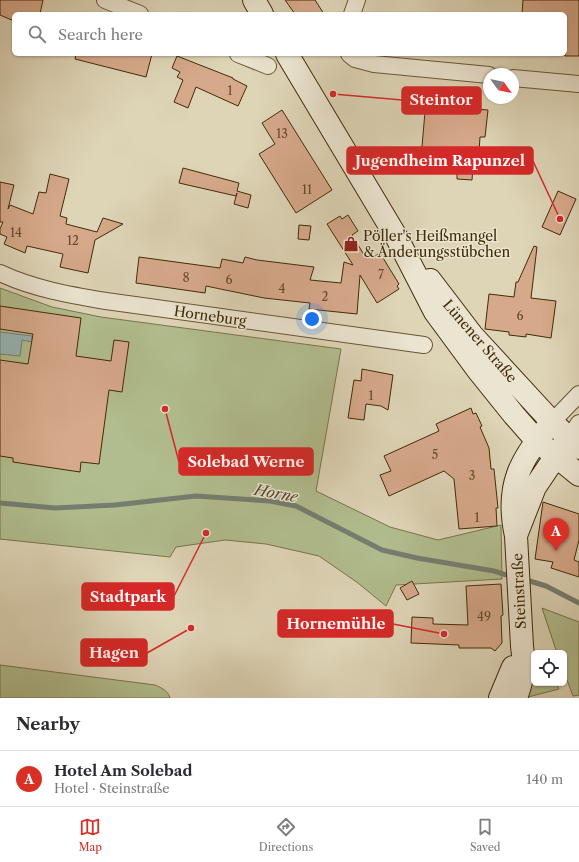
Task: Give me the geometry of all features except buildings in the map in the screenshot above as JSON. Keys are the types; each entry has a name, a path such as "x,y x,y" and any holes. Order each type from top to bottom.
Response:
{"main road":[{"path":"254,0 261,12"},
{"name":"Lünener Straße","path":"288,56 397,238 435,312 477,369 536,440 579,475"},
{"name":"Lünener Straße","path":"397,238 472,335 552,422 576,436"},
{"name":"Steinstraße","path":"516,698 522,682 524,660 517,546 513,520 512,494 520,467 536,440 552,422"},
{"name":"Steinstraße","path":"517,546 535,487 556,456 576,436"},
{"name":"Steinstraße","path":"500,698 522,646"}],"street":[{"path":"105,0 135,12"},
{"path":"353,12 357,0"},
{"path":"243,56 268,66"},
{"path":"352,56 374,64 483,75"},
{"path":"519,79 579,84"},
{"name":"Horneburg","path":"0,273 56,293 424,345"},
{"path":"552,422 579,394"}],"green space":[{"path":"0,288 52,307 101,317 341,349 316,491 390,527 438,540 501,525 502,579 396,585 386,606 358,583 319,556 266,544 225,540 176,547 170,557 0,539"},
{"path":"542,608 579,622 579,695 573,696 567,680 567,650 556,650"},
{"path":"0,665 155,685 168,693 170,698 0,698"},
{"path":"531,684 531,686 558,686 559,689 528,697"}],"water":[{"path":"0,332 32,336 32,342 22,340 20,356 0,354"}],"waterway":[{"name":"Horne","path":"0,503 55,508 115,505 196,496 270,501 296,506 382,550 417,558 494,571 513,577"},
{"name":"Horne","path":"523,579 546,586 579,603"}],"place":[{"name":"Steintor","path":"333,94"},
{"name":"Jugendheim Rapunzel","path":"560,219"},
{"name":"Pöller's Heißmangel & Änderungsstübchen","path":"351,244"},
{"name":"Solebad Werne","path":"165,409"},
{"name":"Stadtpark","path":"206,533"},
{"name":"Hotel Am Solebad","path":"556,551"},
{"name":"Hagen","path":"191,628"},
{"name":"Hornemühle","path":"444,634"}]}
